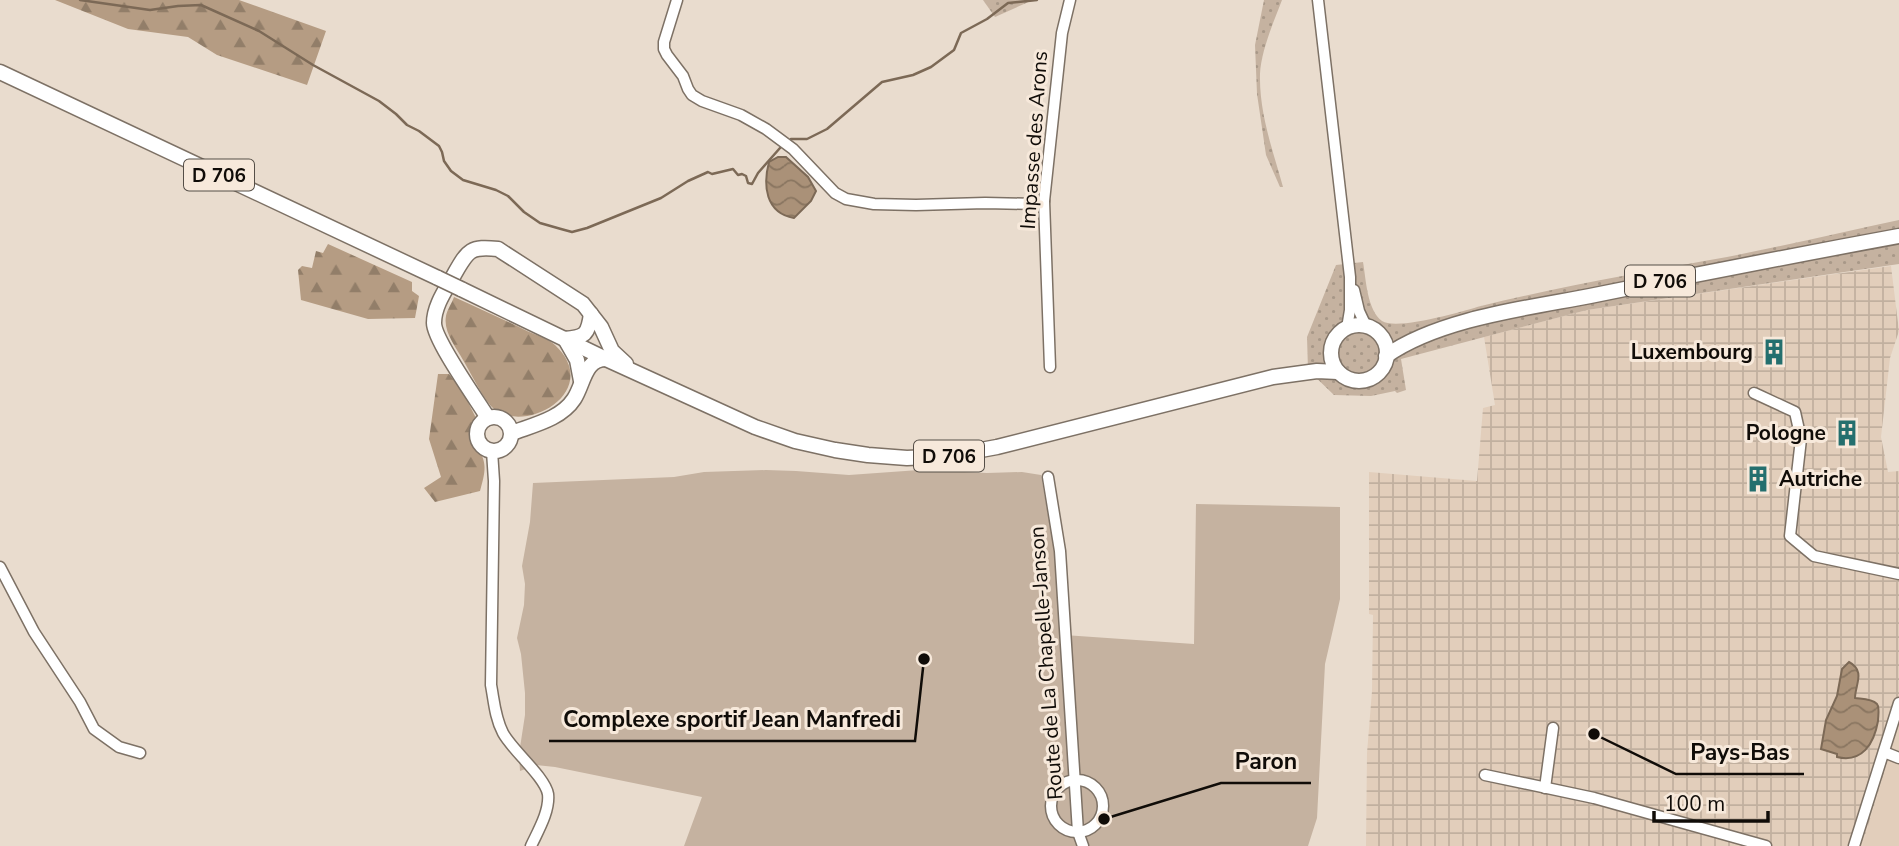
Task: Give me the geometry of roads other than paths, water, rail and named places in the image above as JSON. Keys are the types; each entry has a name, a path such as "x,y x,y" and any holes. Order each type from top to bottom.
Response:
{"main road":[{"name":"D 706","path":"0,72 606,359 755,426 795,441 857,454 907,458 948,456 997,447 1273,377 1317,371 1338,372"},
{"name":"D 706","path":"1386,356 1399,346 1423,335 1483,317 1899,236"},
{"path":"488,418 441,342 434,325 437,307 466,254 481,247 498,249 583,303 601,327 612,351 632,370"},
{"path":"581,381 577,360 565,339 585,335 591,314"},
{"path":"1366,326 1381,337 1386,356 1381,369 1371,378 1350,380 1334,366 1331,351 1336,337 1347,328 1366,326"},
{"name":"D 706","path":"1381,337 1423,335"},
{"name":"D 706","path":"1273,377 1321,358 1331,351"},
{"path":"512,433 562,413 573,400 592,363 606,359"},
{"path":"494,416 504,419 512,433 508,444 498,451 482,446 477,436 480,425 494,416"}],"street":[{"path":"677,0 664,49 683,76 692,95 766,129 793,149 835,193 846,199 865,203 916,205 1035,204 1044,201"},
{"name":"Impasse des Arons","path":"1050,367 1044,201 1062,33 1070,0"},
{"path":"1318,0 1350,277 1347,328"},
{"path":"1350,277 1366,326"},
{"path":"1754,393 1795,412 1801,439 1790,536 1814,556 1899,574"},
{"path":"492,451 494,494 491,685 503,734 548,793 547,807 531,846"},
{"name":"Route de La Chapelle-Janson","path":"1048,477 1060,551 1078,832 1083,846"},
{"path":"0,567 34,632 80,702 94,730 119,747 140,753"},
{"path":"1854,846 1899,703"},
{"path":"1545,788 1553,728"},
{"path":"1884,752 1899,758"},
{"path":"1485,775 1594,798 1766,846"},
{"path":"1075,780 1091,784 1101,796 1103,804 1099,820 1093,827 1078,832 1061,827 1051,812 1053,794 1058,787 1075,780"}],"water":[{"path":"778,157 786,157 808,177 816,191 811,201 794,218 777,210 768,197 766,180 769,162"},
{"path":"1849,662 1858,674 1855,698 1875,702 1879,712 1870,744 1860,754 1846,758 1837,757 1837,754 1821,749 1826,720 1837,696 1842,669"}],"waterway":[{"path":"80,0 150,10 201,5 259,31 313,65 379,101 407,125 439,146 451,171 463,180 508,196 540,223 572,232 661,198 708,172 712,174 733,169 738,175 746,176 748,183 752,184 780,148"},
{"path":"791,139 807,139 827,129 882,82 913,75 931,67 954,50 961,33 987,19 1008,3 1037,0"}],"place":[{"name":"Luxembourg","path":"1774,352"},
{"name":"Pologne","path":"1847,433"},
{"name":"Autriche","path":"1758,479"},
{"name":"Complexe sportif Jean Manfredi","path":"924,659"},
{"name":"Pays-Bas","path":"1594,734"},
{"name":"Paron","path":"1104,819"}]}
